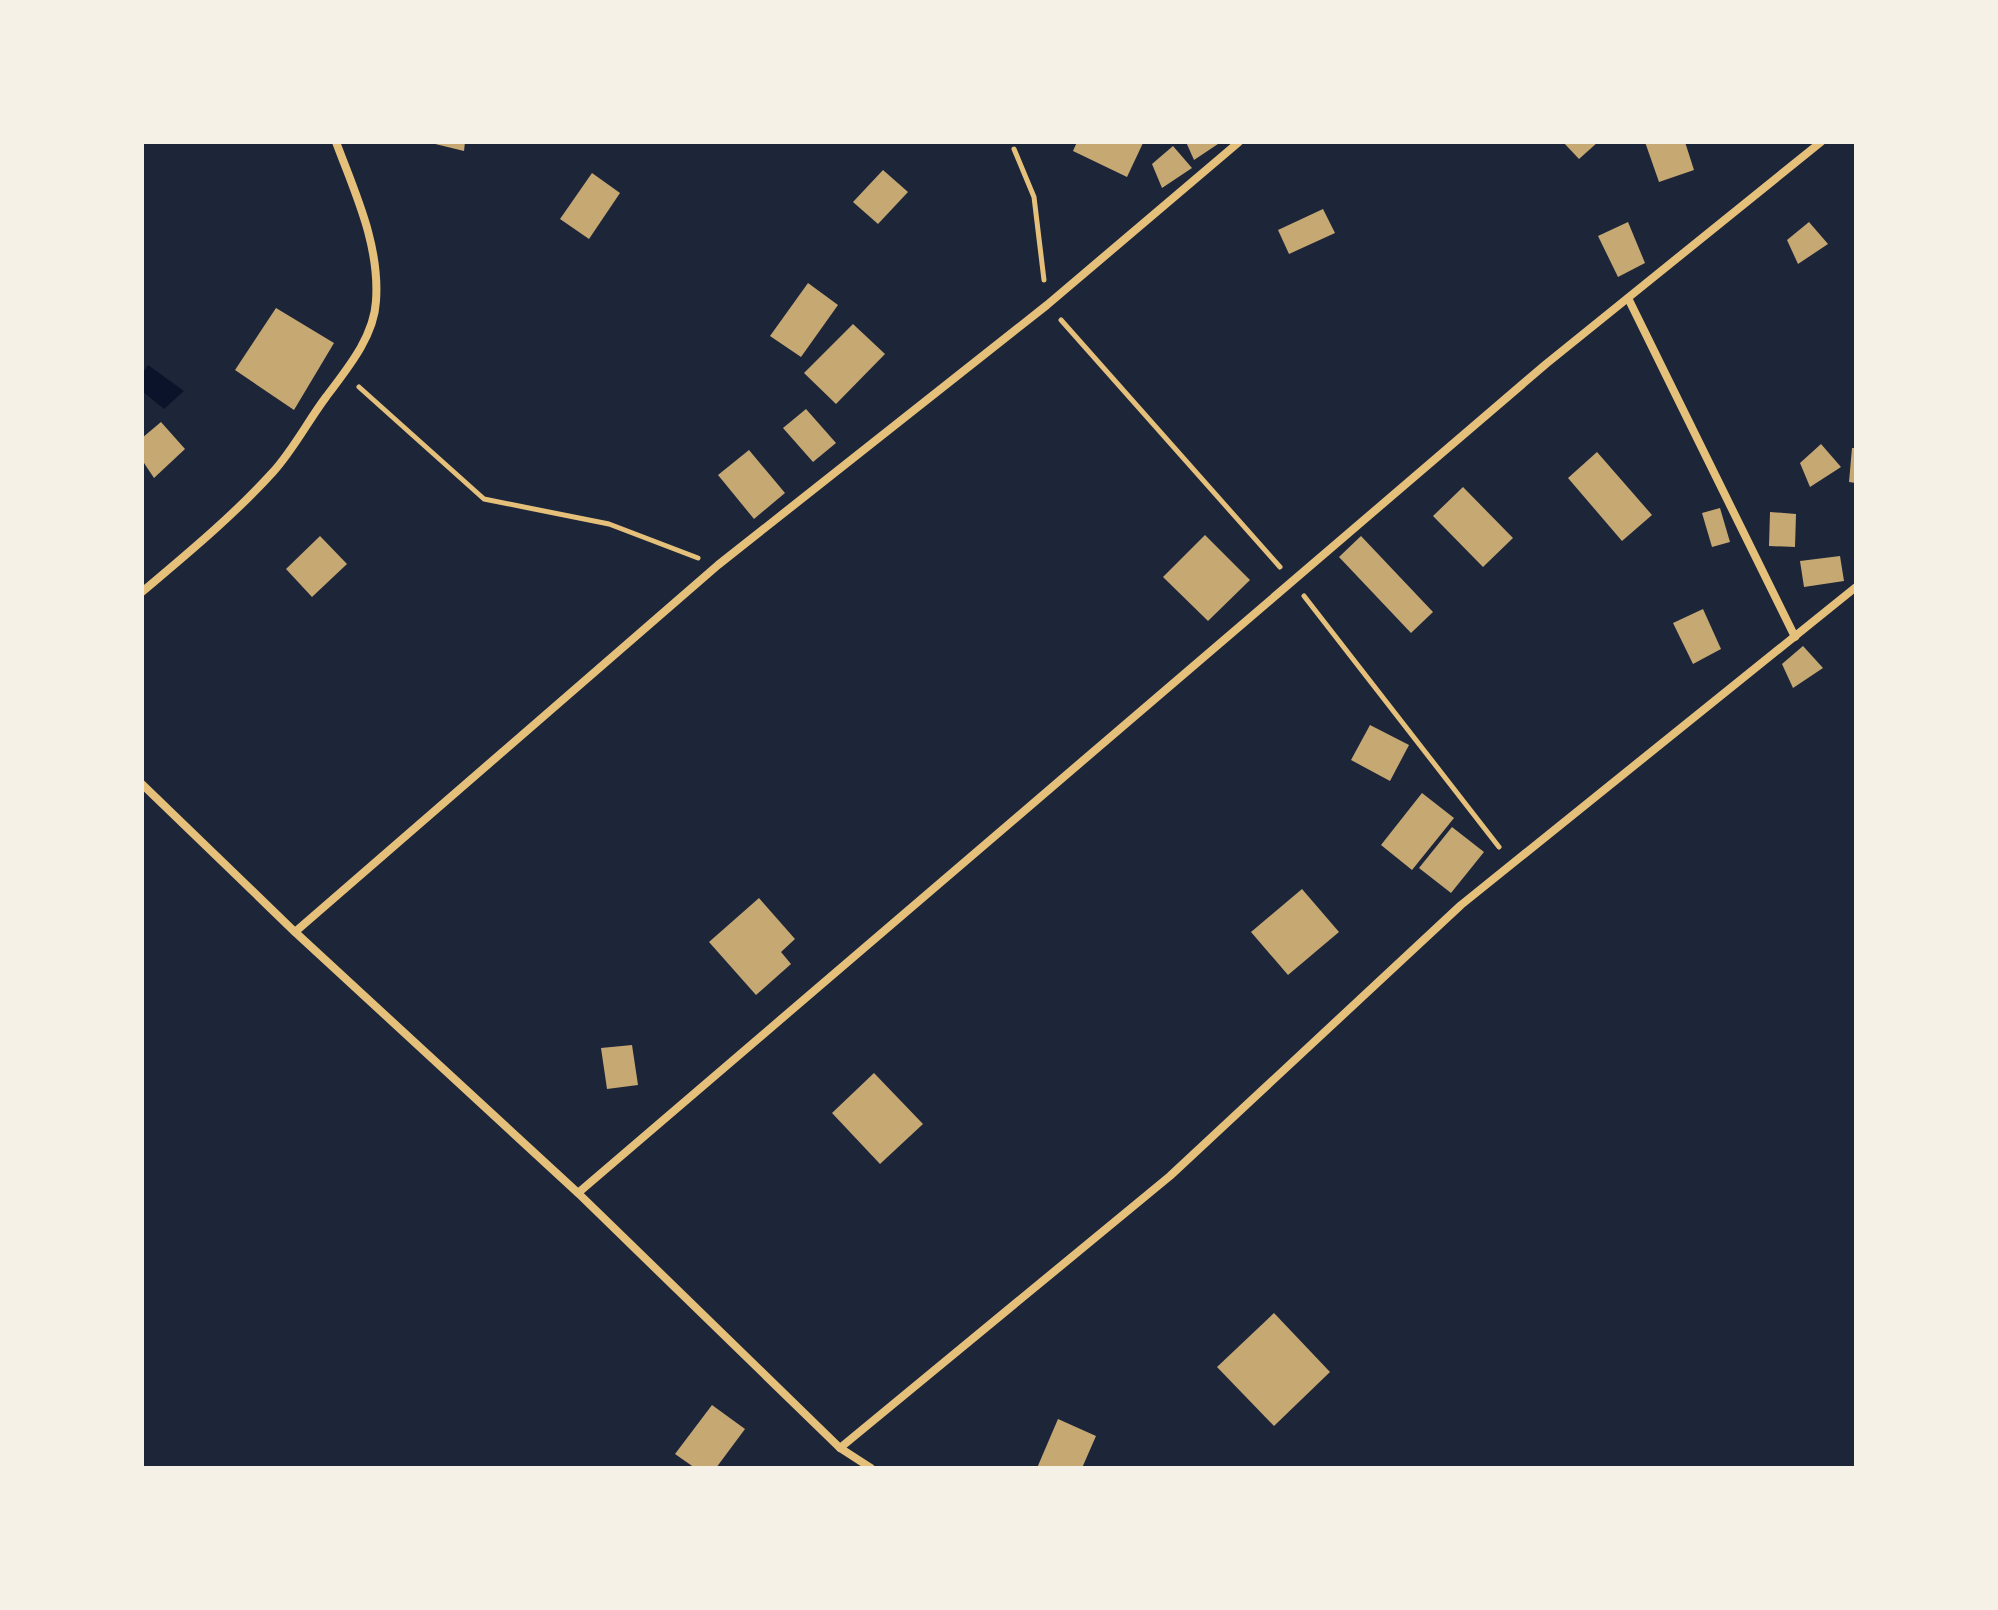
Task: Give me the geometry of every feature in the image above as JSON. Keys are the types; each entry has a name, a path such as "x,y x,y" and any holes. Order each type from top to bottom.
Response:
{"street":[{"path":"142,592 189,553 274,471 373,325 376,299 373,251 362,210 336,142"},
{"path":"295,932 718,565 1047,305 1239,142"},
{"path":"578,1193 1546,364 1821,142"},
{"path":"1628,298 1795,637"},
{"path":"840,1448 1170,1176 1461,905 1856,587"},
{"path":"142,784 295,932 578,1193 840,1448 871,1468"}],"path":[{"path":"1014,149 1034,197 1047,305 1292,580 1512,864"},
{"path":"343,373 484,499 609,524 718,565"}],"shaded area":[{"path":"142,142 1856,142 1856,1468 142,1468"},
{"path":"148,365 184,391 164,409 142,391 142,374"}],"building":[{"path":"427,142 465,142 464,151"},
{"path":"1077,142 1143,143 1127,177 1073,151"},
{"path":"1186,142 1221,142 1194,160"},
{"path":"1563,142 1598,142 1579,159"},
{"path":"1645,142 1685,142 1694,170 1659,182"},
{"path":"1173,146 1192,168 1162,188 1152,164"},
{"path":"883,170 908,192 878,224 853,202"},
{"path":"592,173 620,193 589,239 560,219"},
{"path":"1323,209 1335,233 1289,254 1278,230"},
{"path":"1628,222 1645,263 1618,277 1598,236"},
{"path":"1809,222 1828,244 1798,264 1787,240"},
{"path":"808,283 838,305 801,357 770,336"},
{"path":"276,308 334,343 294,410 235,370"},
{"path":"853,324 885,354 836,404 804,373"},
{"path":"806,409 836,443 813,462 783,428"},
{"path":"161,422 185,449 154,478 142,460 142,438"},
{"path":"1821,444 1841,467 1810,487 1800,463"},
{"path":"1852,448 1856,448 1856,483 1849,482"},
{"path":"749,450 785,493 754,519 718,475"},
{"path":"1597,452 1652,515 1622,541 1568,478"},
{"path":"1463,487 1513,538 1483,567 1433,516"},
{"path":"1720,508 1730,542 1712,547 1702,513"},
{"path":"1770,512 1796,514 1795,547 1769,546"},
{"path":"1205,535 1250,580 1208,621 1163,577"},
{"path":"320,536 347,564 312,597 286,569"},
{"path":"1361,536 1433,612 1411,633 1339,557"},
{"path":"1840,556 1844,581 1804,587 1800,561"},
{"path":"1703,609 1721,649 1693,664 1673,623"},
{"path":"1803,646 1823,668 1793,688 1782,664"},
{"path":"1370,725 1409,745 1390,781 1351,760"},
{"path":"1422,793 1454,818 1412,870 1381,845"},
{"path":"1452,827 1484,852 1451,893 1419,868"},
{"path":"1302,889 1339,932 1288,975 1251,932"},
{"path":"759,898 795,939 781,952 791,964 756,995 709,942"},
{"path":"632,1045 638,1085 607,1089 601,1048"},
{"path":"874,1073 923,1124 880,1164 832,1113"},
{"path":"1274,1313 1330,1372 1274,1426 1217,1367"},
{"path":"712,1405 745,1429 716,1468 695,1468 675,1454"},
{"path":"1058,1419 1096,1436 1082,1468 1037,1468"}]}
